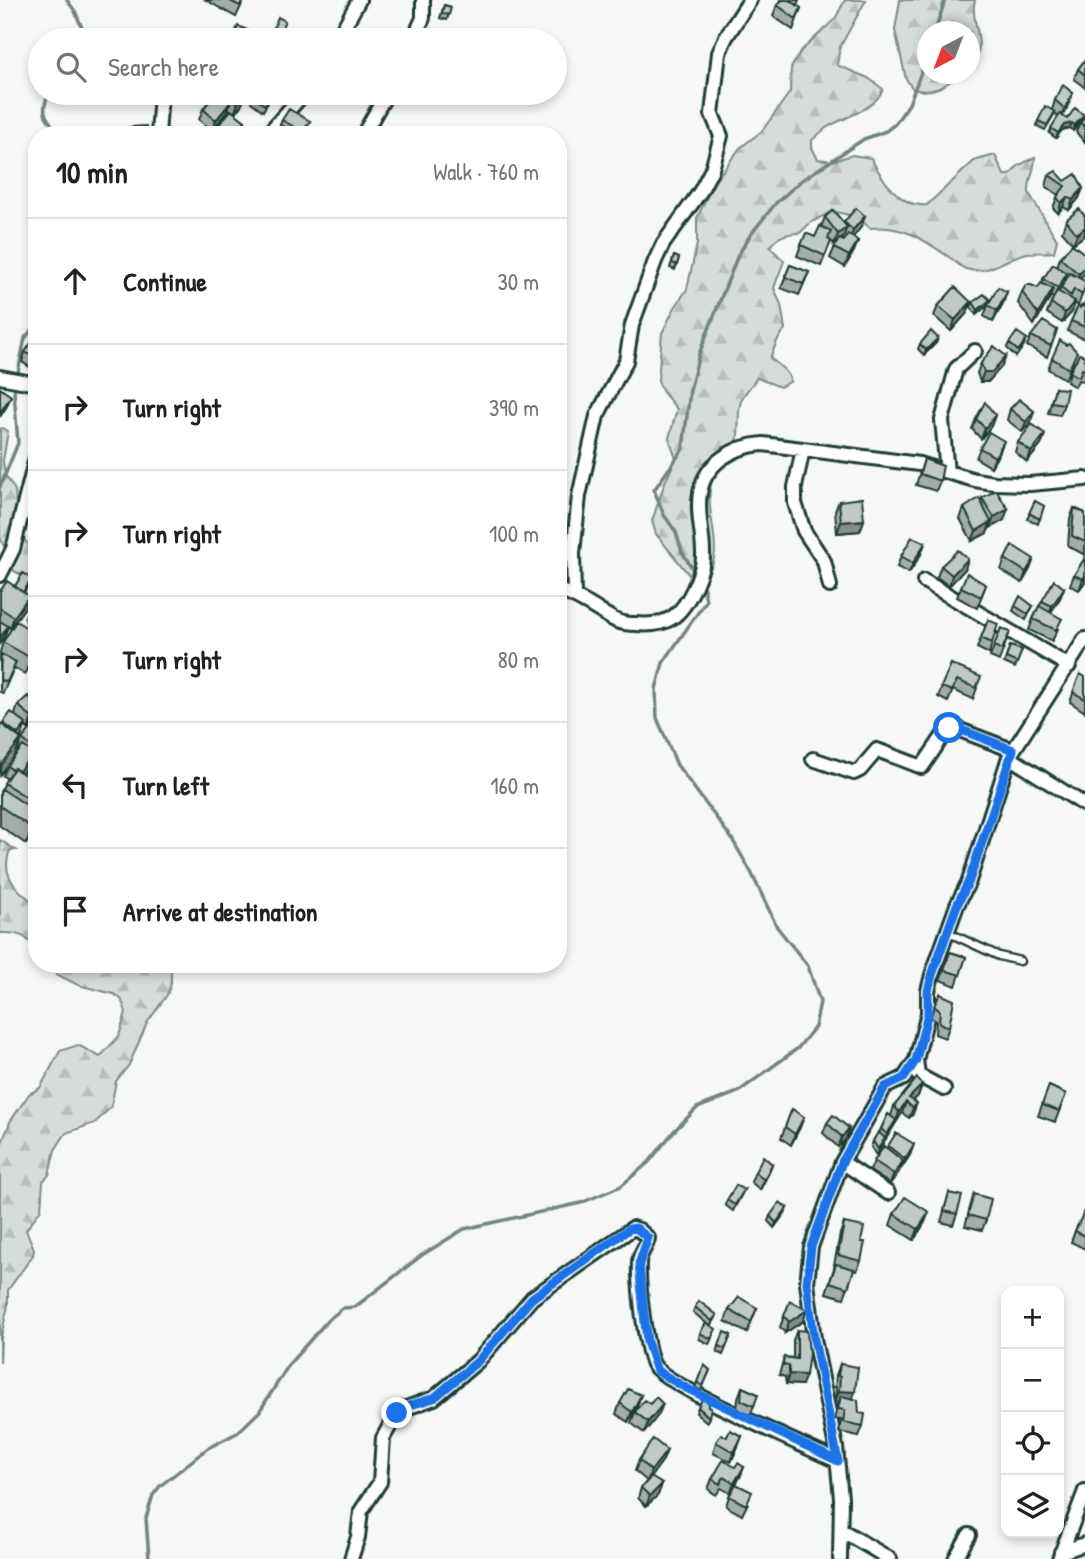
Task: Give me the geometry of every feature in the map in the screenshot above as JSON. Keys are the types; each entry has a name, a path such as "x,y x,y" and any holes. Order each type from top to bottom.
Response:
{"street":[{"path":"344,28 359,0"},
{"path":"418,28 423,18 423,0"},
{"path":"574,595 573,553 579,496 597,416 626,361 637,311 661,249 700,192 712,169 721,136 712,114 719,53 750,0"},
{"path":"159,126 160,105"},
{"path":"275,126 293,105"},
{"path":"368,126 380,105"},
{"path":"947,472 942,420 956,369 975,351"},
{"path":"0,377 28,382"},
{"path":"567,593 619,622 649,625 672,618 686,605 701,572 703,545 700,493 704,479 714,466 735,449 750,444 919,464 994,483 1085,479"},
{"path":"803,449 795,487 795,503 804,531 824,561 830,586"},
{"path":"0,575 13,550 28,490"},
{"path":"924,581 981,617 1069,666"},
{"path":"840,1559 838,1461 814,1339 807,1271 811,1247 842,1162 885,1087 904,1078 916,1060 928,1013 928,991 932,975 969,881 1011,753 1085,639"},
{"path":"813,759 854,773 877,750 922,767 947,730 952,727 1011,753 1085,805"},
{"path":"916,1060 918,1075 944,1089"},
{"path":"842,1162 888,1193"},
{"path":"351,1559 358,1537 360,1511 380,1482 383,1438 398,1411 434,1398 478,1361 532,1298 633,1228 648,1238 639,1264 647,1342 657,1371 678,1385 838,1461"},
{"path":"1060,1556 1085,1492"},
{"path":"841,1530 890,1559"},
{"path":"955,1559 969,1535"},
{"path":"1060,1556 1085,1544"}],"lane":[{"path":"947,932 999,956 1020,961"}],"green space":[{"path":"845,0 866,0 840,47 837,65 868,78 883,89 873,103 826,128 812,140 812,148 818,159 833,161 852,155 871,158 886,183 900,197 918,205 927,205 974,161 995,155 1004,175 1010,175 1018,166 1035,157 1029,193 1057,240 1054,252 1027,253 990,268 966,269 912,234 892,228 870,228 857,217 832,211 809,224 800,233 776,240 770,247 784,261 774,288 781,305 785,329 770,358 786,371 790,382 780,387 757,378 742,398 736,447 711,484 714,560 709,572 700,582 694,581 656,534 652,521 676,459 669,438 677,409 662,391 658,380 662,333 687,289 697,244 697,218 713,184 740,148 762,131 790,92 791,68 801,51 835,19"},
{"path":"900,0 975,0 975,21 917,21 917,84 946,84 933,90 913,89 906,79 895,30"},
{"path":"0,429 8,431 3,461 5,475 15,490 16,509 28,544 28,578 14,571 0,537"},
{"path":"28,610 28,629 24,617"},
{"path":"0,840 16,850 10,850 7,867 12,881 28,898 28,940 13,933 0,933"},
{"path":"171,973 171,983 167,995 147,1023 129,1065 116,1081 111,1107 95,1123 66,1133 55,1150 49,1175 43,1181 41,1209 26,1230 34,1249 33,1255 8,1290 0,1363 0,1148 10,1122 29,1094 40,1088 60,1051 78,1045 100,1057 119,1036 126,1012 121,999 114,994 78,985 56,974"}],"building":[{"path":"228,0 243,0 240,6"},
{"path":"782,0 790,0 801,8 796,19 777,5"},
{"path":"444,5 451,7 449,15 442,13"},
{"path":"278,17 285,21 282,28 274,28"},
{"path":"1085,60 1085,75 1078,69"},
{"path":"1063,85 1073,93 1065,109 1055,100"},
{"path":"206,105 228,105 216,120 203,109"},
{"path":"1045,106 1055,112 1047,125 1038,121"},
{"path":"1075,108 1084,115 1075,125 1064,125 1058,133 1051,128 1060,114 1067,119"},
{"path":"289,109 310,121 307,126 292,126 282,120"},
{"path":"231,110 245,121 241,126 218,126"},
{"path":"1056,171 1065,181 1076,174 1083,188 1073,200 1067,197 1061,203 1057,197 1065,186 1049,175"},
{"path":"856,208 865,216 853,230 844,222"},
{"path":"1079,209 1085,216 1085,227 1077,234 1066,220"},
{"path":"833,210 847,227 838,234 825,217"},
{"path":"820,226 831,231 828,239 831,241 825,256 801,245 806,233 815,237"},
{"path":"848,234 858,241 849,256 834,248 839,239 844,241"},
{"path":"1072,244 1085,254 1085,267 1079,274 1060,258"},
{"path":"674,256 679,258 677,265 672,263"},
{"path":"1053,264 1067,273 1058,288 1043,279"},
{"path":"790,265 809,272 803,284 785,277"},
{"path":"1070,273 1085,281 1082,295 1074,289 1071,296 1061,288"},
{"path":"1041,283 1053,289 1038,314 1022,292 1026,285 1038,288"},
{"path":"955,287 971,302 955,320 938,306"},
{"path":"998,287 1007,292 997,311 988,305"},
{"path":"1057,291 1075,301 1065,313 1051,303"},
{"path":"984,294 990,300 978,310 973,302"},
{"path":"1082,305 1085,308 1085,327 1071,321 1078,306 1080,308"},
{"path":"1043,321 1057,330 1051,346 1031,336"},
{"path":"931,331 938,338 926,350 920,344"},
{"path":"1017,332 1027,339 1018,351 1009,343"},
{"path":"1060,340 1066,345 1069,343 1077,352 1069,369 1052,358"},
{"path":"994,346 1006,356 992,372 984,372 981,363"},
{"path":"1079,354 1085,356 1085,370 1082,369 1079,377 1070,372"},
{"path":"0,388 11,396 1,411 0,411"},
{"path":"1055,388 1067,389 1064,404 1051,402"},
{"path":"1019,399 1034,411 1026,422 1010,409"},
{"path":"985,402 995,415 985,428 976,419"},
{"path":"1032,424 1045,434 1031,452 1018,442"},
{"path":"989,432 1004,441 995,457 980,448"},
{"path":"924,459 943,466 940,481 920,474"},
{"path":"996,490 1008,509 994,517 982,498"},
{"path":"862,498 864,520 841,522 839,501"},
{"path":"979,498 991,522 976,531 964,508"},
{"path":"1035,501 1044,506 1040,519 1029,513"},
{"path":"1074,508 1085,513 1085,542 1072,536"},
{"path":"912,537 925,543 913,563 901,556"},
{"path":"1012,545 1034,559 1026,572 1005,559"},
{"path":"958,550 968,559 952,575 941,566"},
{"path":"1085,558 1085,576 1083,579 1074,575"},
{"path":"23,573 28,576 28,585 23,592 15,586"},
{"path":"967,573 986,585 981,597 961,587"},
{"path":"1054,580 1064,588 1052,606 1042,601"},
{"path":"7,581 28,595 14,617 0,608 0,591"},
{"path":"1020,596 1033,606 1028,614 1015,606"},
{"path":"1039,606 1062,619 1056,630 1033,619"},
{"path":"988,620 998,624 992,643 981,638"},
{"path":"0,621 8,626 0,638"},
{"path":"16,621 28,628 28,656 3,642"},
{"path":"1001,628 1010,632 1002,650 994,646"},
{"path":"1010,646 1022,650 1017,663 1006,658"},
{"path":"1,654 16,662 7,682 0,682"},
{"path":"951,664 981,677 976,688 957,680 952,691 941,687"},
{"path":"1080,674 1085,677 1085,699 1073,692"},
{"path":"28,696 28,714 18,705"},
{"path":"11,712 26,724 18,734 3,723"},
{"path":"0,723 21,739 2,764 0,763"},
{"path":"28,732 28,744 22,739"},
{"path":"23,746 28,750 28,759 19,771 7,766"},
{"path":"14,768 28,777 28,798 4,783"},
{"path":"2,789 28,806 28,825 0,806"},
{"path":"950,952 966,957 960,975 944,970"},
{"path":"940,994 954,1000 949,1027 939,1023 940,1011 934,1006"},
{"path":"917,1078 922,1085 909,1098 917,1103 913,1108 906,1102 899,1112 894,1106"},
{"path":"1049,1086 1066,1094 1059,1111 1042,1105"},
{"path":"792,1109 804,1117 795,1134 785,1127"},
{"path":"888,1114 896,1120 887,1134 881,1129"},
{"path":"833,1115 849,1128 842,1137 827,1123"},
{"path":"878,1132 885,1138 878,1149 873,1141"},
{"path":"896,1133 914,1144 905,1159 888,1146"},
{"path":"884,1146 903,1161 894,1174 874,1161"},
{"path":"763,1156 772,1164 764,1180 755,1172"},
{"path":"736,1185 744,1190 735,1205 727,1200"},
{"path":"949,1193 962,1196 957,1214 944,1211"},
{"path":"974,1194 991,1199 986,1220 968,1215"},
{"path":"905,1197 929,1212 918,1229 894,1214"},
{"path":"780,1202 787,1208 776,1223 770,1216"},
{"path":"1085,1212 1085,1236 1075,1231"},
{"path":"844,1223 864,1227 861,1242 865,1242 861,1261 838,1255"},
{"path":"836,1264 854,1269 848,1288 830,1282"},
{"path":"739,1297 757,1308 751,1322 729,1310"},
{"path":"699,1301 717,1315 712,1321 695,1307"},
{"path":"790,1301 807,1310 789,1322 784,1316"},
{"path":"706,1323 716,1329 711,1339 700,1333"},
{"path":"797,1330 807,1331 809,1354 806,1375 789,1374 789,1366 783,1365 784,1357 797,1359"},
{"path":"724,1332 731,1335 725,1349 719,1346"},
{"path":"840,1364 858,1367 855,1392 839,1391"},
{"path":"704,1365 710,1370 703,1386 697,1382"},
{"path":"742,1387 758,1394 754,1406 741,1400"},
{"path":"628,1389 641,1395 632,1412 620,1403"},
{"path":"705,1394 712,1398 708,1407 711,1408 709,1417 698,1407"},
{"path":"841,1396 858,1400 859,1413 865,1414 863,1426 843,1422 845,1410 838,1409"},
{"path":"656,1397 663,1404 648,1422 635,1412 644,1400 650,1404"},
{"path":"730,1430 742,1436 734,1452 716,1442 721,1434 727,1437"},
{"path":"653,1439 667,1450 651,1471 639,1460"},
{"path":"723,1460 735,1467 738,1463 744,1467 734,1483 724,1477 720,1484 712,1479"},
{"path":"651,1477 662,1484 650,1496 641,1488"},
{"path":"736,1484 752,1492 746,1505 729,1496"}],"waterway":[{"path":"67,0 82,28"},
{"path":"938,21 945,0"},
{"path":"696,574 682,552 676,532 664,515 654,490 683,449 690,390 699,354 738,255 776,203 802,180 864,139 886,131 895,124 909,104 917,83"},
{"path":"45,105 46,116 53,126"},
{"path":"17,377 28,334"},
{"path":"0,487 18,443 14,392 16,384"},
{"path":"149,1559 146,1518 153,1495 160,1486 208,1448 237,1433 259,1412 290,1363 328,1320 343,1308 355,1307 422,1255 464,1229 581,1203 621,1186 649,1162 697,1108 738,1092 798,1048 815,1027 820,1002 808,966 777,927 732,839 677,765 657,718 656,689 663,663 706,601 699,581"}],"route":[{"path":"397,1413 401,1408 434,1398 478,1361 532,1298 629,1229 636,1228 648,1238 639,1264 647,1342 657,1371 671,1381 838,1461 814,1339 807,1283 811,1247 842,1162 885,1087 904,1078 916,1060 928,1013 928,991 932,975 957,905 969,881 1013,750 954,727 949,728"}]}
